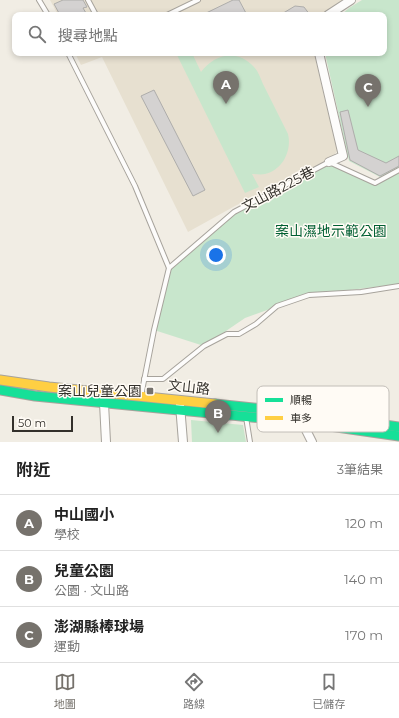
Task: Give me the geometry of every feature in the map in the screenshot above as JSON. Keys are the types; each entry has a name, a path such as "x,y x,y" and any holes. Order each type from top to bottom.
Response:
{"main road":[{"name":"文山路","path":"0,380 37,387 123,396 140,396 180,405 246,416 257,416"},
{"name":"文山路","path":"0,390 35,396 104,403 180,405 257,413"},
{"name":"文山路","path":"389,426 399,427"},
{"name":"文山路","path":"379,432 399,436"}],"street":[{"path":"333,12 351,0"},
{"path":"320,56 343,156 329,162"},
{"path":"104,403 106,442"},
{"path":"180,405 184,442"},
{"path":"308,432 312,442"},
{"path":"390,442 399,436"}],"lane":[{"path":"39,0 46,12"},
{"path":"88,0 94,12"},
{"path":"172,12 190,2 198,0"},
{"path":"70,56 135,186 169,268 140,396"},
{"name":"文山路225巷","path":"169,268 234,212 329,162 374,183 399,170"},
{"path":"144,379 162,380 204,346 227,334 239,334 256,324 277,306 309,295 361,292 399,286"},
{"path":"246,416 250,442"}],"shaded area":[{"path":"50,0 343,0 325,12 56,12"},
{"path":"76,56 315,56 337,151 333,157 235,206 188,232 102,57 81,65"}],"green space":[{"path":"362,0 399,0 399,167 380,177 349,161 326,56 387,56 387,12 344,12"},
{"path":"177,56 193,56 201,72 213,61 220,57 227,56 234,56 248,61 257,71 288,134 289,146 285,158 277,168 265,174 252,174 259,187 245,193"},
{"name":"案山濕地示範公園","path":"329,162 374,183 399,172 399,284 309,295 245,318 204,346 154,330 169,268 234,212"},
{"path":"191,420 243,425 246,442 192,442"}],"building":[{"path":"63,0 83,0 87,7 83,8 85,12 58,12 54,4"},
{"path":"233,0 239,0 245,12 208,12"},
{"path":"295,6 304,7 308,12 285,12"},
{"path":"154,90 205,190 193,196 141,96"},
{"path":"348,110 358,150 386,163 399,156 399,166 380,176 350,160 340,112"}],"traffic: fast":[{"path":"0,390 35,396 257,418"},
{"path":"215,404 257,408"},
{"path":"389,426 399,427"},
{"path":"371,432 399,436"}],"traffic: slow":[{"path":"0,380 49,387 215,404"}],"place":[{"name":"中山國小","path":"226,104"},
{"name":"澎湖縣棒球場","path":"368,107"},
{"name":"案山兒童公園","path":"150,391"},
{"name":"兒童公園","path":"218,433"}]}
